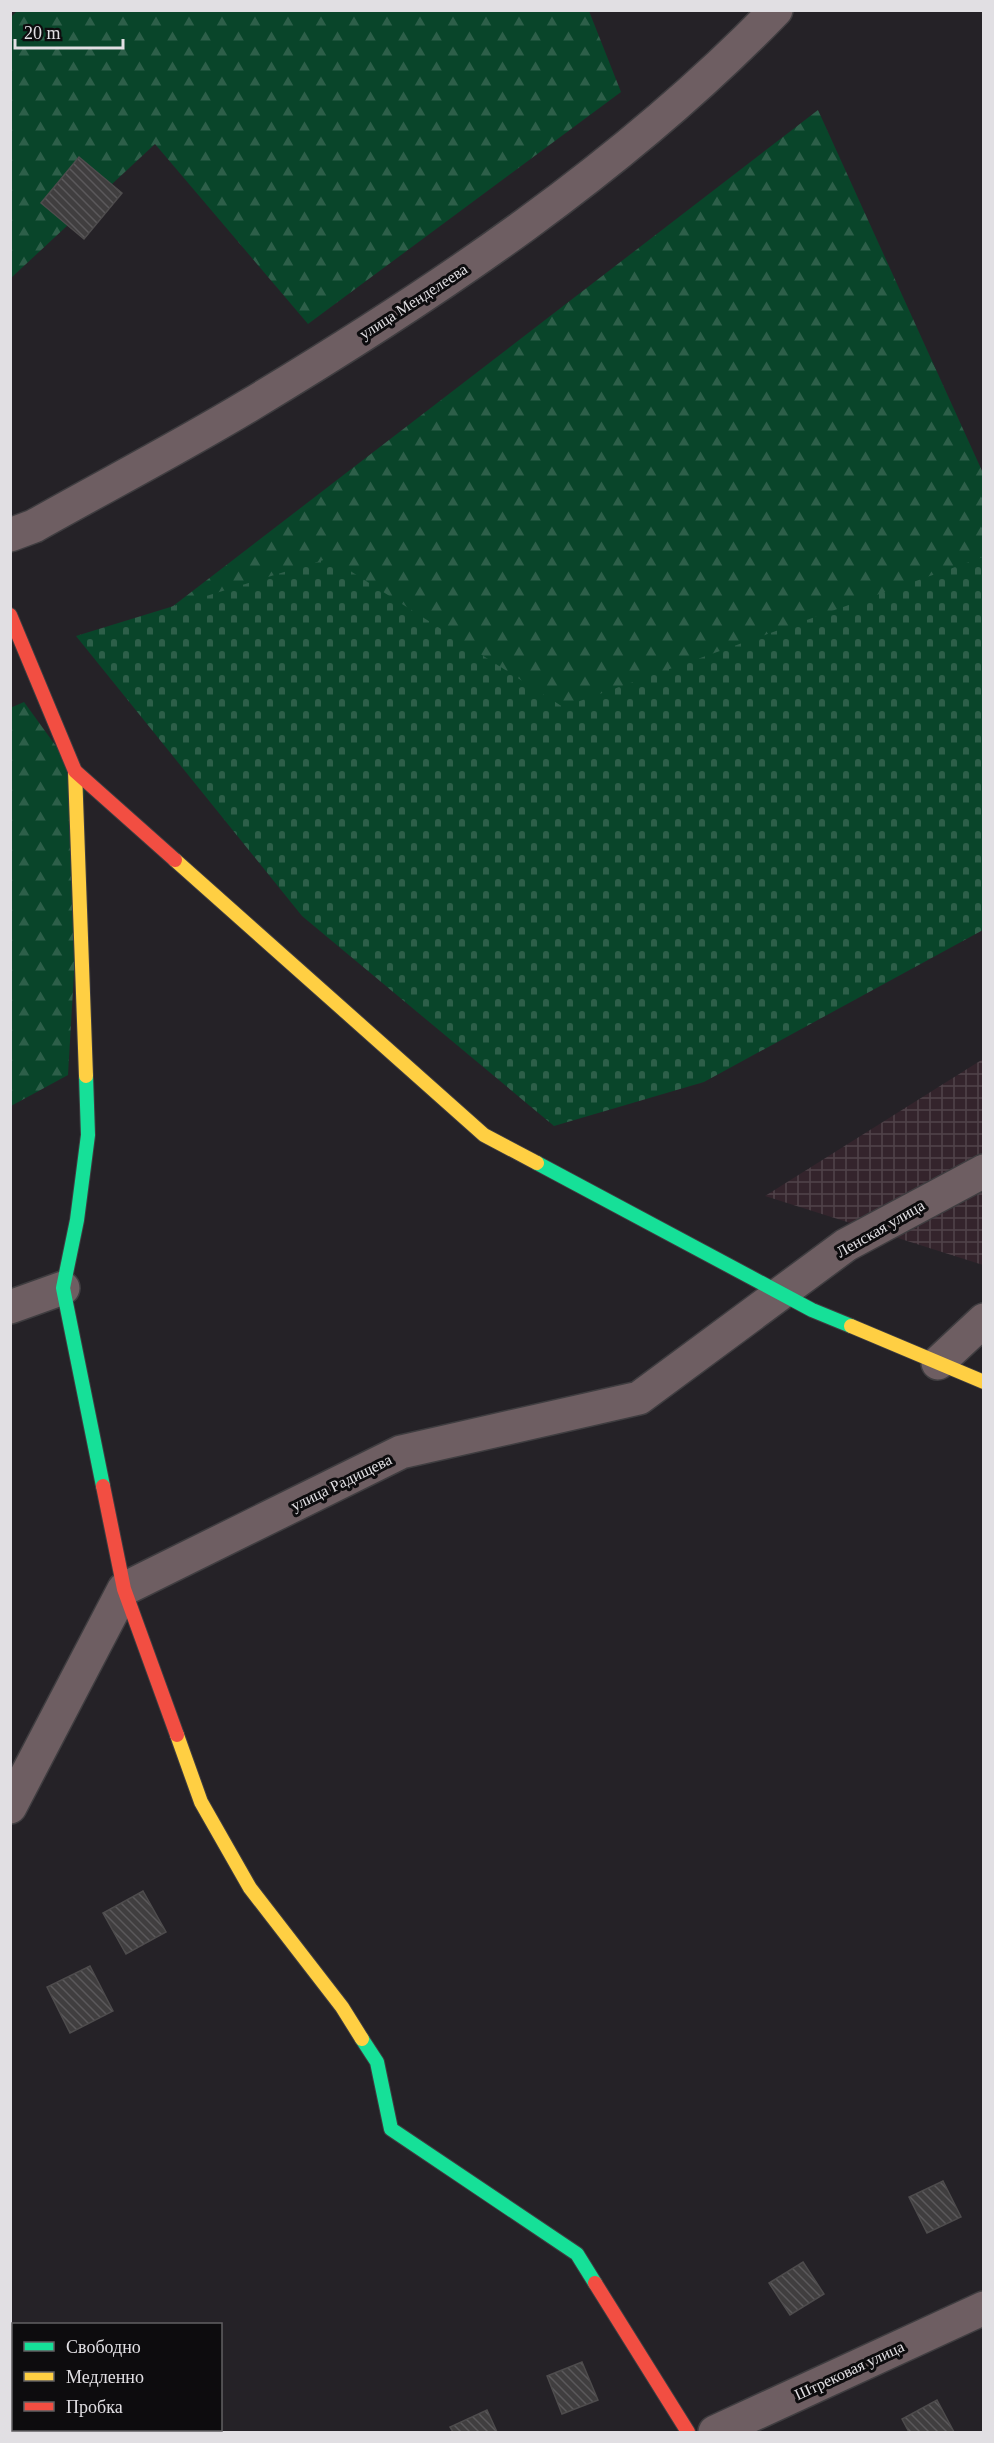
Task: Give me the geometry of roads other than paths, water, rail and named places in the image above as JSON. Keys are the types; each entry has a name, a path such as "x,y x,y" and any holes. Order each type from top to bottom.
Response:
{"street":[{"name":"улица Менделеева","path":"10,535 34,526 248,406 453,277 600,166 725,63 776,10"},
{"path":"10,615 75,771 88,1135 77,1220 63,1288 124,1589 201,1802 250,1888 342,2007 377,2062 391,2129 578,2254 688,2433"},
{"path":"75,771 484,1136 812,1310 984,1382"},
{"name":"Ленская улица","path":"780,1293 846,1245 984,1171"},
{"path":"10,1307 63,1288"},
{"name":"улица Радищева","path":"124,1589 401,1452 639,1398 780,1293"},
{"path":"938,1363 984,1320"},
{"path":"10,1807 124,1589"},
{"name":"Штрековая улица","path":"715,2433 984,2308"}]}
